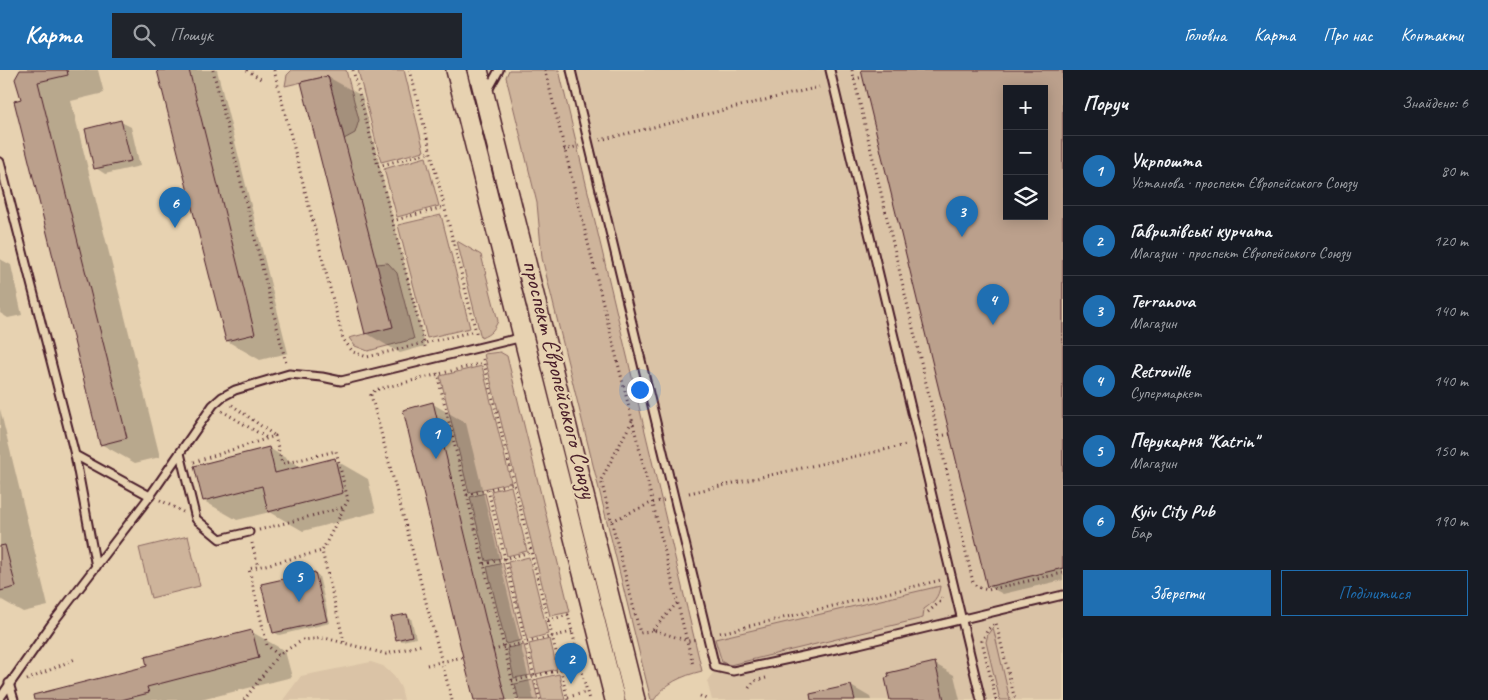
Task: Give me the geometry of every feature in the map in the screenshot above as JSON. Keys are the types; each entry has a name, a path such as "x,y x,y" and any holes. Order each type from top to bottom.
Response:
{"main road":[{"name":"проспект Європейського Союзу","path":"456,70 615,700"},
{"name":"проспект Європейського Союзу","path":"478,70 635,700"}],"lane":[{"path":"484,97 500,70"},
{"path":"571,70 715,667 733,670 859,644 1063,595"},
{"path":"830,70 981,700"},
{"path":"0,162 74,455 96,567"},
{"path":"0,698 51,625 150,496 213,405 222,397 235,390 289,374 340,380 524,337"},
{"path":"180,453 196,519 220,539 249,532"},
{"path":"74,455 150,496"},
{"path":"9,683 14,700"}],"path":[{"path":"213,70 289,374"},
{"path":"246,70 262,80"},
{"path":"274,70 344,339 353,352 368,357 476,331"},
{"path":"353,70 424,343 437,374 517,700"},
{"path":"410,70 568,699 587,692"},
{"path":"545,70 651,503 688,641 692,665"},
{"path":"852,70 973,582 978,587 988,590 1063,573"},
{"path":"854,79 863,77"},
{"path":"600,140 819,87"},
{"path":"564,150 580,146"},
{"path":"378,166 431,152"},
{"path":"392,221 444,207"},
{"path":"452,700 371,395 375,390 483,363"},
{"path":"222,397 275,436 282,464 336,451 348,500 322,551 344,642"},
{"path":"213,405 267,438"},
{"path":"632,421 601,480 640,633 653,630 688,641 698,638"},
{"path":"939,436 951,434"},
{"path":"184,466 275,436"},
{"path":"689,493 906,445"},
{"path":"467,495 514,483"},
{"path":"488,490 540,700"},
{"path":"150,496 196,519"},
{"path":"612,521 651,503 664,500"},
{"path":"258,567 249,532 345,506"},
{"path":"278,655 266,645 249,569 322,551"},
{"path":"484,564 531,552"},
{"path":"720,633 942,580 943,585"},
{"path":"928,612 941,601 944,591"},
{"path":"653,630 678,602"},
{"path":"548,620 568,615 589,700"},
{"path":"996,700 982,641 988,628 996,623 1016,700"},
{"path":"493,650 572,632"},
{"path":"244,700 278,655 303,640 325,638 386,654 421,645"},
{"path":"427,665 463,657"},
{"path":"26,681 75,660"},
{"path":"512,681 561,670"},
{"path":"701,700 700,696 708,700"}],"shaded area":[{"path":"292,70 346,70 359,120 355,133 344,139 328,76 285,86 287,75"},
{"path":"358,70 404,70 424,151 381,162"},
{"path":"509,70 559,70 702,671 675,681 663,689 654,700 651,700 542,258 537,203 506,77"},
{"path":"576,70 1063,70 1063,700 712,700 707,681 719,665"},
{"path":"426,157 439,206 397,217 384,169"},
{"path":"441,215 470,328 427,338 398,225"},
{"path":"457,241 481,255 498,321 492,331 481,338"},
{"path":"388,263 397,273 414,339 368,351 355,346 349,338 392,327 376,264"},
{"path":"500,352 507,356 570,612 550,616 484,354"},
{"path":"482,366 511,482 469,493 440,376"},
{"path":"511,486 527,551 507,556 491,491"},
{"path":"485,493 501,558 486,561 470,497"},
{"path":"188,536 200,586 151,598 139,548"},
{"path":"529,557 548,634 527,640 508,562"},
{"path":"503,563 522,640 506,644 487,567"},
{"path":"940,586 935,599 924,609 923,618 730,665 722,662 715,639"},
{"path":"993,627 1010,700 1000,700 986,642 988,634"},
{"path":"550,639 557,669 536,674 529,644"},
{"path":"524,645 531,675 514,678 507,648"},
{"path":"371,662 383,666 394,676 401,688 404,700 283,700 301,676"},
{"path":"559,674 565,700 542,700 537,679"},
{"path":"533,680 538,700 519,700 515,684"}],"building":[{"path":"20,70 67,70 68,75 38,82 127,438 100,445 14,101 21,99 15,79"},
{"path":"157,70 189,70 255,334 226,341"},
{"path":"861,70 1063,70 1063,568 987,587"},
{"path":"328,76 393,327 365,334 301,82"},
{"path":"121,120 131,161 94,169 85,129"},
{"path":"433,402 506,700 474,700 463,657 403,410"},
{"path":"269,447 275,473 335,458 343,493 268,512 262,486 203,501 194,466"},
{"path":"5,545 16,587 0,591 0,546"},
{"path":"315,572 327,621 273,633 261,584"},
{"path":"407,614 412,636 396,640 391,617"},
{"path":"252,630 259,658 147,687 149,693 121,700 34,700 33,695 147,666 145,657"},
{"path":"935,662 944,700 890,700 885,678 889,677 888,673"},
{"path":"851,685 855,700 811,700 810,694"}],"place":[{"name":"Kyiv City Pub","path":"175,228"},
{"name":"Terranova","path":"962,237"},
{"name":"Retroville","path":"993,325"},
{"name":"Укрпошта","path":"436,459"},
{"name":"Перукарня \"Katrin\"","path":"299,602"},
{"name":"Гаврилівські курчата","path":"571,684"}]}
